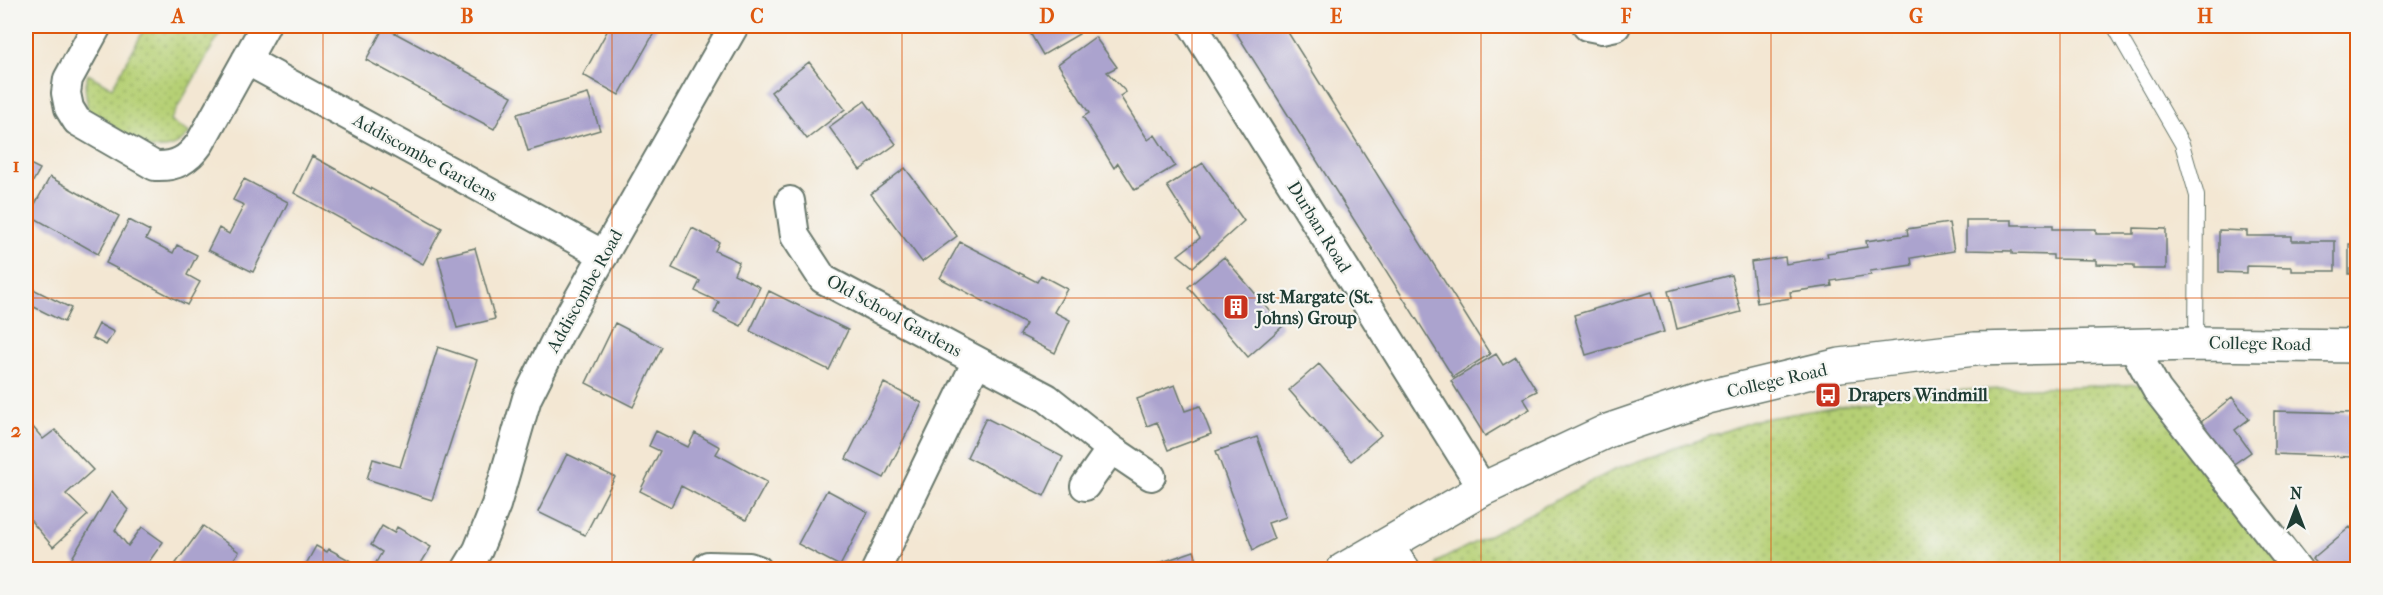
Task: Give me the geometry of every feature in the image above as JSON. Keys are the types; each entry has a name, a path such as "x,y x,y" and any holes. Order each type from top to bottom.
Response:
{"main road":[{"name":"College Road","path":"1343,570 1397,557 1483,489 1607,431 1707,397 1840,366 1975,349 2196,344 2358,346"}],"street":[{"path":"97,26 68,79 66,93 69,108 77,121 155,166 169,166 182,162 193,154 265,26"},
{"name":"Addiscombe Road","path":"466,570 478,550 496,505 527,398 562,328 734,26"},
{"name":"Durban Road","path":"1193,26 1483,489"},
{"path":"1587,26 1602,28 1616,26"},
{"name":"Addiscombe Gardens","path":"246,60 604,255"},
{"name":"Old School Gardens","path":"790,201 795,236 823,279 1047,398 1151,476"},
{"path":"2132,345 2157,390 2298,570"},
{"name":"Old School Gardens","path":"876,570 977,361"},
{"path":"1085,486 1111,448"},
{"path":"708,566 749,567 758,570"}],"lane":[{"path":"2114,26 2182,144 2197,196 2196,344"}],"green space":[{"path":"146,26 224,26 170,121 190,133 181,142 167,148 149,148 88,112 85,87 88,74 112,88"},
{"path":"2145,384 2284,570 1435,570 1437,562 1614,470 1756,420 1922,392"}],"building":[{"path":"610,26 658,26 619,95 583,75"},
{"path":"1026,26 1074,26 1079,34 1043,55"},
{"path":"1232,26 1284,26 1490,354 1453,377"},
{"path":"384,27 512,96 494,129 366,60"},
{"path":"1095,37 1117,67 1107,72 1126,92 1120,96 1148,140 1155,135 1175,166 1135,190 1118,163 1114,168 1083,117 1089,113 1058,64"},
{"path":"809,62 845,109 807,139 771,92"},
{"path":"588,94 600,130 528,151 517,114"},
{"path":"865,101 896,144 860,170 829,127"},
{"path":"312,156 442,228 423,264 294,193"},
{"path":"26,162 40,169 26,194"},
{"path":"1203,163 1244,221 1193,267 1178,255 1200,238 1167,186"},
{"path":"905,168 957,236 922,262 871,194"},
{"path":"50,177 119,216 98,254 29,215"},
{"path":"244,179 288,202 253,272 208,250 219,228 229,234 244,205 233,200"},
{"path":"129,220 150,231 146,239 173,253 177,245 197,255 187,275 200,282 187,305 106,263"},
{"path":"1966,220 2012,220 2012,225 2053,225 2053,229 2096,229 2096,234 2134,234 2134,228 2166,229 2166,269 2134,269 2134,265 2096,264 2096,260 2053,259 2053,255 2012,254 2012,251 1966,250"},
{"path":"1949,223 1954,251 1911,258 1912,265 1870,271 1871,275 1831,281 1832,286 1790,292 1791,298 1757,303 1751,262 1785,257 1786,264 1828,257 1827,253 1867,247 1866,241 1908,235 1907,229"},
{"path":"692,228 719,242 715,251 739,262 734,274 760,287 741,326 714,313 719,302 695,291 700,281 672,268"},
{"path":"2219,230 2247,231 2247,236 2292,236 2292,241 2335,241 2335,271 2292,271 2292,267 2247,266 2247,273 2219,272"},
{"path":"960,242 1037,282 1041,275 1067,289 1054,312 1070,320 1055,353 1020,335 1026,324 940,278"},
{"path":"2349,244 2358,244 2358,274 2349,274"},
{"path":"475,248 495,319 457,328 438,257"},
{"name":"1st Margate (St. Johns) Group","path":"1224,257 1283,326 1248,357 1188,287"},
{"path":"1731,275 1741,312 1677,329 1668,291"},
{"path":"33,289 71,308 64,322 34,307 26,315 26,302"},
{"path":"769,291 848,330 829,370 750,331"},
{"path":"1652,292 1664,332 1586,355 1574,315"},
{"path":"615,323 662,347 633,407 586,383"},
{"path":"99,324 114,332 106,345 92,338"},
{"path":"438,347 477,360 432,500 367,479 373,459 400,467"},
{"path":"1496,354 1503,365 1516,357 1537,391 1523,398 1530,409 1485,436 1451,381"},
{"path":"1319,364 1381,435 1351,461 1289,390"},
{"path":"884,383 922,403 884,478 846,459"},
{"path":"1175,385 1185,411 1200,406 1211,434 1168,450 1157,422 1147,426 1137,399"},
{"path":"2232,397 2249,419 2235,430 2251,452 2228,468 2195,427"},
{"path":"2274,411 2354,413 2353,457 2274,454"},
{"path":"986,418 1063,457 1044,496 967,457"},
{"path":"27,420 43,439 55,430 93,470 66,494 88,515 53,547 26,515"},
{"path":"656,431 688,447 695,433 720,447 716,454 767,482 746,520 681,486 671,507 640,491 660,451 649,446"},
{"path":"1257,437 1286,517 1268,523 1274,539 1253,550 1216,451"},
{"path":"567,454 615,477 585,535 538,512"},
{"path":"827,490 868,512 840,566 798,544"},
{"path":"112,491 128,510 115,530 128,546 142,527 163,542 143,570 82,570 72,558"},
{"path":"203,526 239,552 226,570 171,570"},
{"path":"382,526 394,533 397,527 431,547 417,570 381,570 374,566 382,552 371,545"},
{"path":"2350,527 2358,537 2358,570 2322,570 2312,559"},
{"path":"316,546 327,552 329,549 367,570 308,570 304,568"},
{"path":"1194,551 1201,570 1142,570 1142,569"}],"place":[{"name":"1st Margate (St. Johns) Group","path":"1236,307"},
{"name":"Drapers Windmill","path":"1828,395"}]}
